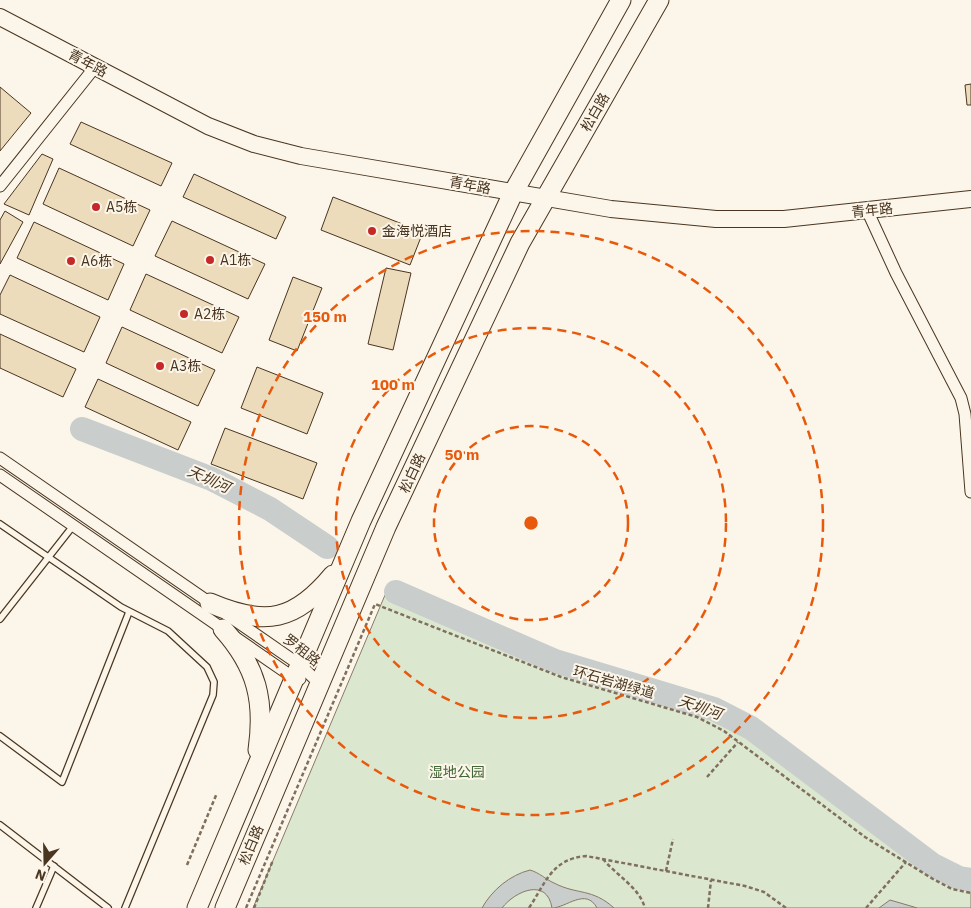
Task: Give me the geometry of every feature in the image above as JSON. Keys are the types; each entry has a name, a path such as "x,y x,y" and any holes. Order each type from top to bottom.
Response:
{"main road":[{"name":"松白路","path":"196,908 346,557 513,193 621,0"},
{"name":"松白路","path":"225,908 390,518 520,243 659,0"},
{"path":"210,603 252,616 266,617 290,613 319,590 346,557"},
{"path":"224,629 240,650 258,687 260,722 253,775"}],"street":[{"name":"青年路","path":"0,17 208,126 254,144 301,156 611,209 716,219 784,219 971,199"},
{"path":"0,186 95,67"},
{"path":"867,210 892,265 961,398 965,414 971,492"},
{"name":"罗租路","path":"0,458 210,603 297,671"},
{"name":"罗租路","path":"0,475 224,629 319,683"}],"lane":[{"path":"0,524 130,612 168,631 202,662 211,674 214,688 125,908"},
{"path":"0,619 73,526"},
{"path":"0,736 62,782 130,612"},
{"path":"0,825 108,908"},
{"path":"36,908 54,866"}],"path":[{"name":"环石岩湖绿道","path":"246,908 358,640 375,604 561,677 697,717 724,730 865,837 952,889 971,893"},
{"path":"707,777 738,742"},
{"path":"187,866 217,793"},
{"path":"666,871 673,839"},
{"path":"529,908 560,863 572,857 586,856 764,892 786,908"},
{"path":"603,859 612,870 641,894 645,908"},
{"path":"254,908 274,860"},
{"path":"866,908 906,862"},
{"path":"708,908 711,880"}],"green space":[{"name":"湿地公园","path":"385,595 554,666 713,715 750,732 854,815 938,874 971,887 971,908 253,908"}],"shaded area":[{"path":"530,870 562,887 599,897 614,908 597,908 587,899 582,899 552,908 549,898 544,893 530,890 515,896 502,908 482,908 502,884"},
{"path":"890,900 914,907 917,908 879,908"}],"building":[{"path":"971,84 971,105 967,105 965,85"},
{"path":"0,87 31,113 0,151"},
{"path":"81,122 172,163 161,186 70,144"},
{"path":"42,154 53,159 29,215 4,204"},
{"name":"A5栋","path":"59,168 150,210 133,246 43,204"},
{"path":"194,174 286,217 276,239 183,197"},
{"name":"金海悦酒店","path":"333,197 423,232 410,265 321,230"},
{"path":"5,211 23,222 0,264 0,220"},
{"name":"A1栋","path":"172,221 265,264 248,299 155,256"},
{"name":"A6栋","path":"34,222 124,264 108,300 17,258"},
{"path":"386,268 411,273 393,350 368,344"},
{"name":"A2栋","path":"146,274 239,317 222,353 130,310"},
{"path":"10,275 100,317 84,352 0,314 0,295"},
{"path":"293,277 322,288 297,351 269,340"},
{"name":"A3栋","path":"122,327 215,370 198,406 106,363"},
{"path":"0,334 76,369 63,397 0,368"},
{"path":"257,367 323,393 307,434 241,408"},
{"path":"98,379 191,422 178,450 85,407"},
{"path":"225,428 317,463 303,499 211,464"}],"waterway":[{"name":"天圳河","path":"82,429 212,479 270,509 327,547"},
{"name":"天圳河","path":"396,592 555,661 714,709 751,728 933,865 959,878 971,880"}],"place":[{"name":"A5栋","path":"96,207"},
{"name":"金海悦酒店","path":"372,231"},
{"name":"A1栋","path":"210,260"},
{"name":"A6栋","path":"71,261"},
{"name":"A2栋","path":"184,314"},
{"name":"A3栋","path":"160,366"}]}
